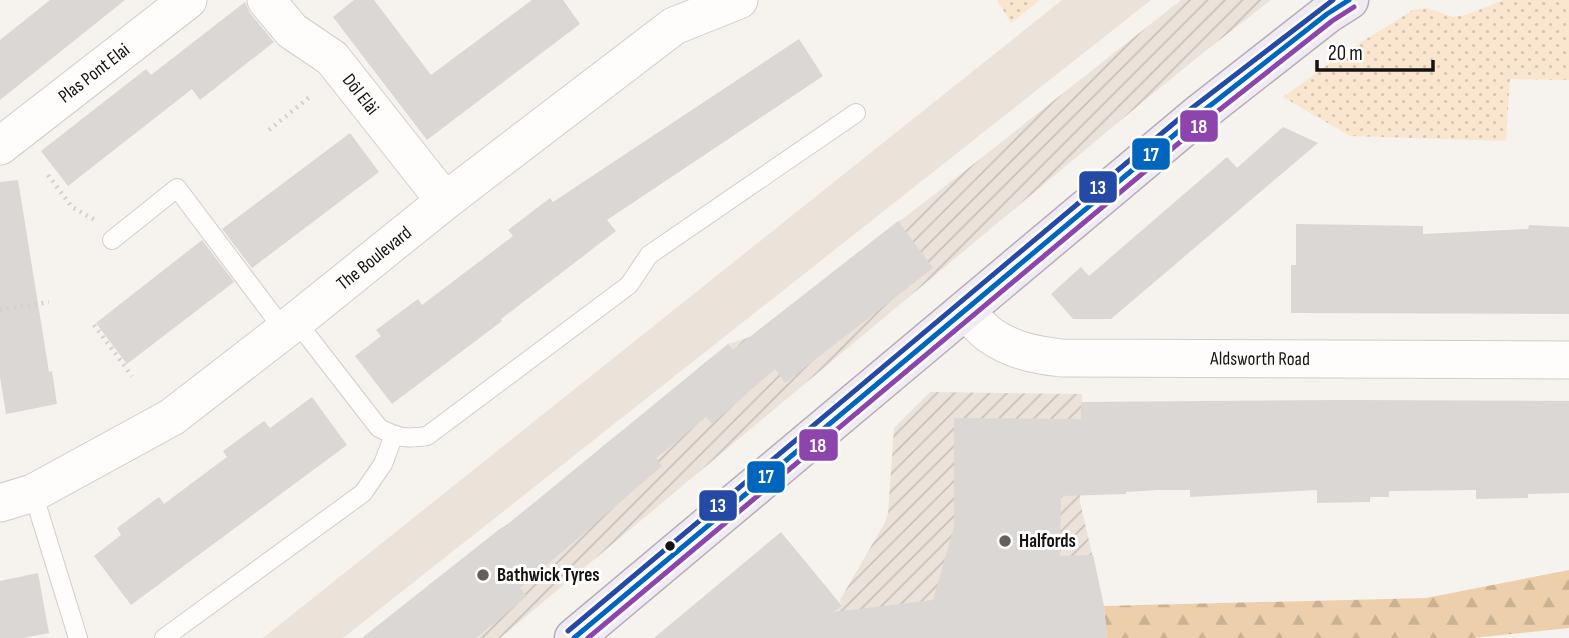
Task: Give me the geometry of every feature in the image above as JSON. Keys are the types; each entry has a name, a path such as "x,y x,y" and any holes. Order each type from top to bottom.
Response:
{"main road":[{"path":"574,638 1208,107 1327,14 1349,0"}],"street":[{"name":"Plas Pont Elai","path":"0,146 188,0"},
{"name":"Dôl Elài","path":"266,0 292,31 332,58 445,201"},
{"name":"The Boulevard","path":"17,498 172,417 445,201 674,26 739,0"},
{"name":"Aldsworth Road","path":"965,310 988,334 1013,348 1060,358 1569,360"}],"lane":[{"path":"111,240 177,188 379,428 408,438 427,436 629,285 649,254 856,113"},
{"path":"164,638 363,493 383,464 394,435"},
{"path":"17,498 78,638"}],"path":[{"path":"270,130 320,89"},
{"path":"48,175 72,206 97,222 111,240"},
{"path":"0,310 49,302"},
{"path":"94,325 132,376"}],"shaded area":[{"path":"997,0 1040,0 1011,23"},
{"path":"1062,0 1151,0 343,638 263,638"},
{"path":"1181,0 1271,0 1145,100 500,638 362,638 508,524 728,344 750,337"},
{"path":"1503,0 1569,0 1569,80 1510,79 1506,141 1350,136 1283,97 1344,53 1413,10 1427,8 1453,17 1466,15"},
{"path":"930,392 1082,394 1080,502 1104,606 1107,638 803,638 842,606 840,600 888,514 894,428"}],"green space":[{"path":"1569,570 1569,628 1473,638 1107,638 1104,606 1426,598"}],"building":[{"path":"50,0 125,0 0,100 0,40"},
{"path":"354,0 374,0 431,75 532,0 563,0 580,24 427,140 333,17"},
{"path":"245,2 250,13 274,42 200,100 192,89 68,186 41,151 146,69 151,75"},
{"path":"799,39 823,76 607,220 616,231 392,404 355,356 381,336 376,330 418,299 422,305 488,255 513,236 508,230 550,198 553,202"},
{"path":"1283,127 1318,143 1111,319 1073,319 1051,294 1081,267 1089,276 1227,157 1237,168"},
{"path":"350,133 379,172 252,268 222,229"},
{"path":"18,180 49,372 52,371 57,404 6,414 0,377 0,182"},
{"path":"898,221 933,268 785,383 775,369 712,424 706,417 656,458 662,466 520,588 527,596 476,638 362,638 502,529 728,344 733,350"},
{"path":"1296,224 1423,226 1423,234 1528,229 1529,225 1569,227 1569,314 1291,313 1291,265 1296,265"},
{"path":"202,240 234,282 127,364 96,323"},
{"path":"312,397 347,445 131,605 94,556 121,535 117,528 159,497 164,504 227,457 223,451 264,421 270,428"},
{"path":"1569,401 1569,493 1528,494 1528,498 1476,499 1476,490 1389,491 1389,497 1370,497 1370,502 1317,503 1317,490 1190,497 1190,490 1061,496 1060,556 1093,555 1104,606 1107,638 654,638 781,532 842,606 834,612 933,600 954,527 954,418 1081,419 1081,402"},
{"path":"38,573 49,633 23,638 0,638 0,581"}],"transit line":[{"name":"13","path":"568,631 1192,108 1333,0"},
{"name":"17","path":"574,638 1198,115 1327,14 1349,0"},
{"name":"18","path":"588,638 1204,122 1332,21 1354,7"}],"place":[{"name":"Halfords","path":"1005,541"},
{"name":"Bathwick Tyres","path":"483,575"}]}
